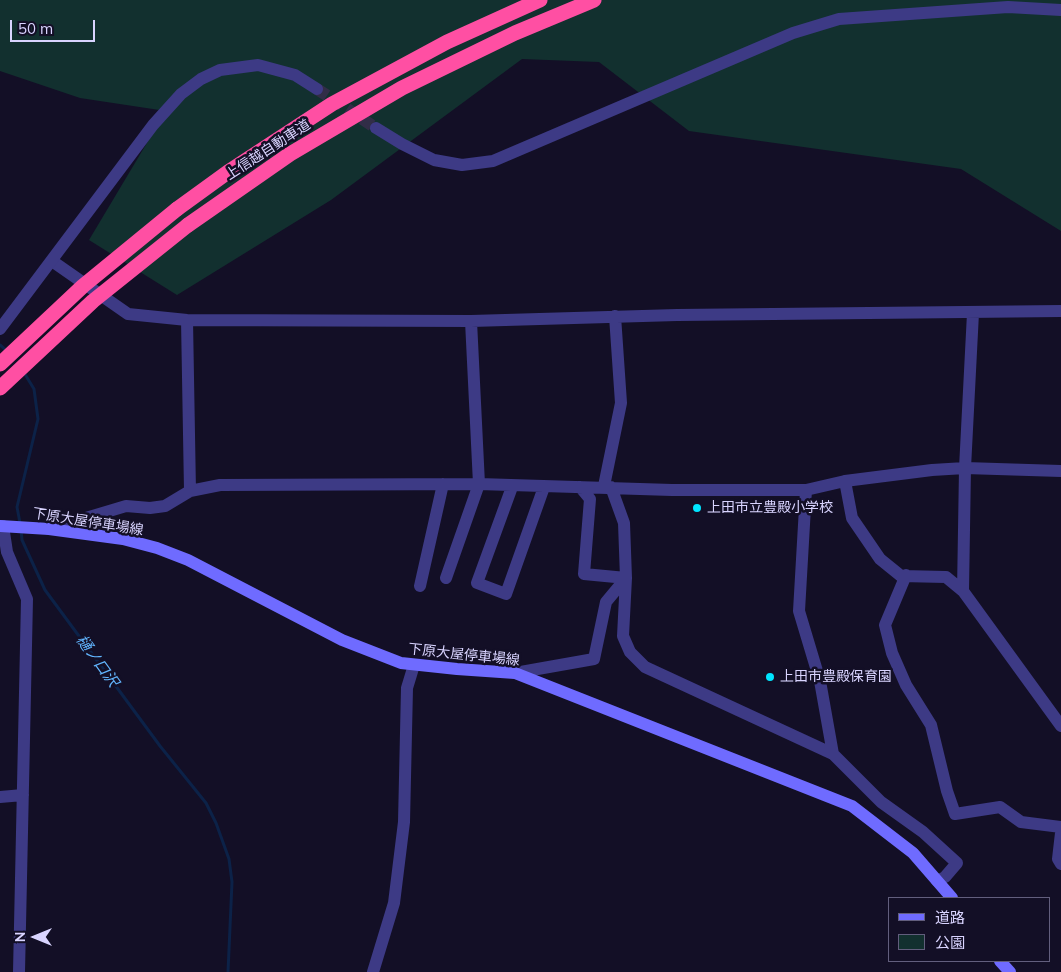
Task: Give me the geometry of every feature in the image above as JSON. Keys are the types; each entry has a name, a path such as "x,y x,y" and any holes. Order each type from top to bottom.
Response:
{"highway":[{"name":"上信越自動車道","path":"0,364 83,286 177,209 228,172 332,104 439,46 540,0"},
{"name":"上信越自動車道","path":"0,388 93,301 188,225 290,154 402,88 515,33 594,0"}],"main road":[{"name":"下原大屋停車場線","path":"5,526 49,529 123,539 188,560 342,640 401,663 414,666 515,673 852,806 913,853 951,897"},
{"path":"1001,962 1010,972"}],"street":[{"path":"376,128 434,160 462,165 493,161 793,33 838,19 1008,7 1061,10"},
{"path":"2,324 52,261 153,125 181,94 201,79 220,70 258,65 295,74 317,89"},
{"path":"52,261 128,314 187,320 471,321 615,316 1061,311"},
{"path":"963,591 965,468 973,313"},
{"path":"615,316 621,403 608,487 624,523 626,578 623,636 630,652 645,667 833,754 881,802 923,832 958,862 945,877 937,881"},
{"path":"187,320 190,491"},
{"path":"446,578 479,484 471,321"},
{"path":"49,529 126,506 150,508 165,506 190,491 220,485 479,484 672,490 806,490 846,481 965,468 1061,471"},
{"path":"846,481 852,518 880,559 901,576 946,577 963,591 1061,726"},
{"path":"420,586 443,484"},
{"path":"512,486 477,583 506,594 544,487"},
{"path":"580,486 590,499 584,574 626,578"},
{"path":"806,490 799,612 820,682 833,754"},
{"path":"5,526 7,552 27,599 19,972"},
{"path":"906,575 885,625 892,654 906,685 931,725 955,814 1000,807 1021,822 1061,827"},
{"path":"515,673 594,659 606,602 626,578"},
{"path":"373,972 394,903 404,822 407,688 414,666"},
{"path":"0,796 23,795"},
{"path":"1061,833 1058,859 1061,864"}],"green space":[{"path":"0,0 1061,0 1061,231 961,169 689,131 599,62 522,59 331,200 177,295 89,240 166,111 80,98 0,71"}],"waterway":[{"name":"樋ノ口沢","path":"0,345 7,351"},
{"name":"樋ノ口沢","path":"20,523 17,507 38,419 34,389 23,371"},
{"name":"樋ノ口沢","path":"21,530 22,540 45,590 160,746 206,803 216,823 229,859 232,882 228,972"}],"tunnel":[{"path":"317,89 376,128"}],"place":[{"name":"上田市立豊殿小学校","path":"697,508"},
{"name":"上田市豊殿保育園","path":"770,677"}]}
